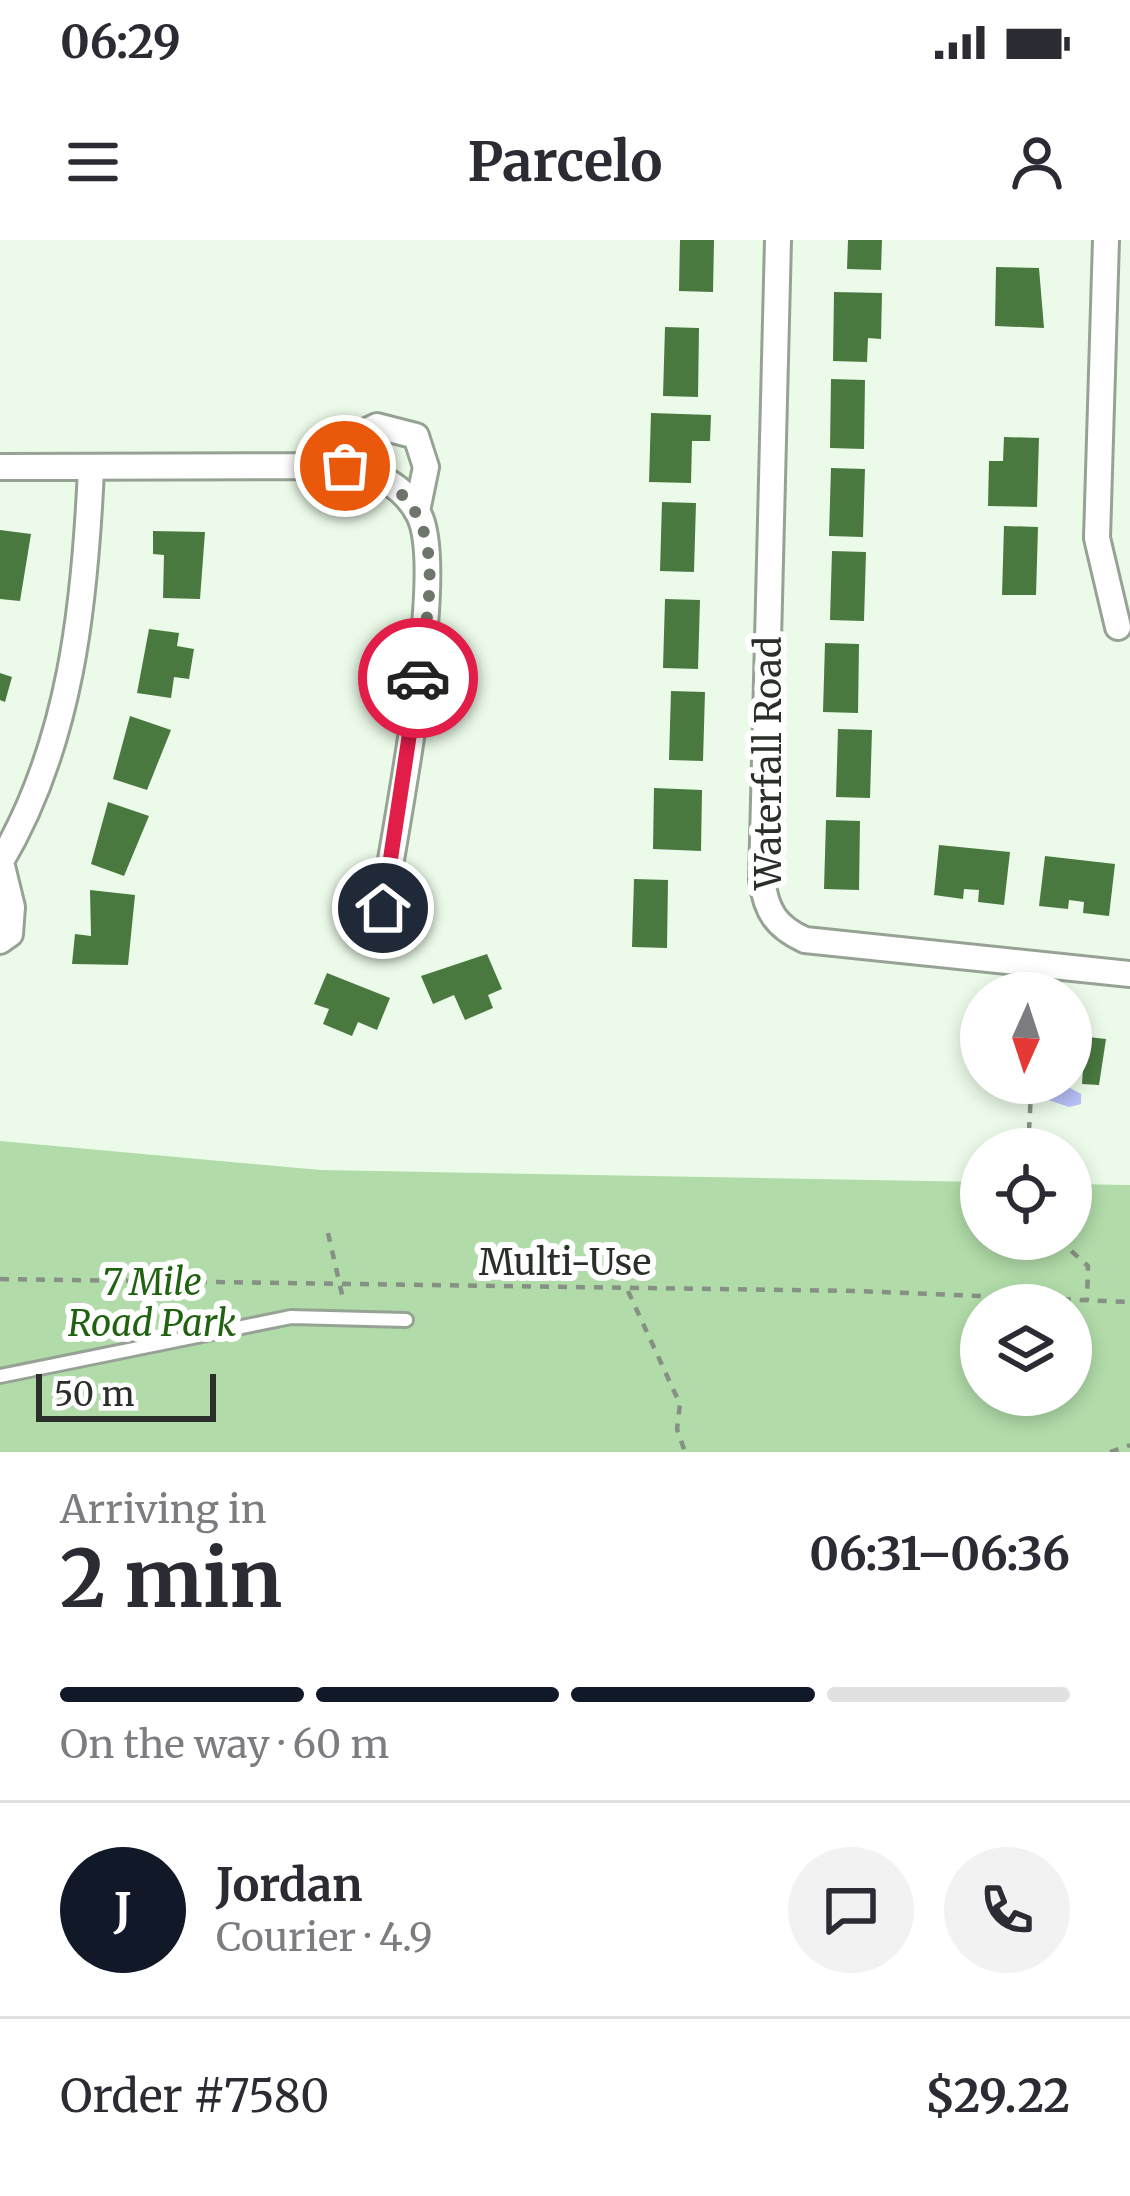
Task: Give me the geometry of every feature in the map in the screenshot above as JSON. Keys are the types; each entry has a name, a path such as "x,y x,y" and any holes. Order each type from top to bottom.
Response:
{"street":[{"name":"Waterfall Road","path":"778,240 762,880 769,911 788,932 805,940 1130,974"},
{"path":"1106,240 1096,538 1118,627"},
{"path":"335,466 350,439 377,426 416,436 426,467 417,511"},
{"path":"0,467 335,466 384,478 417,511 430,554 422,648 383,908"},
{"path":"0,940 10,934 12,907 0,863 35,783 73,667 86,578 91,469"}],"lane":[{"path":"0,1376 291,1317 406,1320"}],"path":[{"path":"328,1233 342,1287"},
{"name":"Multi-Use","path":"0,1279 960,1297"},
{"path":"628,1289 680,1404 677,1429 685,1452"},
{"name":"Multi-Use","path":"1092,1300 1130,1302"},
{"path":"1110,1452 1130,1445"}],"green space":[{"name":"7 Mile Road Park","path":"0,1141 321,1170 960,1182 960,1260 1092,1260 1092,1184 1130,1185 1130,1452 0,1452"}],"building":[{"path":"680,240 714,240 713,292 679,291"},
{"path":"848,240 882,240 881,270 847,269"},
{"path":"996,267 1039,268 1044,328 995,326"},
{"path":"834,292 882,293 881,339 868,338 867,362 833,361"},
{"path":"665,327 699,328 698,397 663,396"},
{"path":"831,379 865,380 864,449 830,448"},
{"path":"651,413 711,415 710,441 692,441 691,483 649,482"},
{"path":"1004,437 1039,438 1037,507 988,506 989,461 1003,461"},
{"path":"831,468 865,469 863,537 829,536"},
{"path":"662,502 696,503 694,572 660,571"},
{"path":"1004,526 1038,527 1036,595 1002,595"},
{"path":"0,530 31,534 20,601 0,599"},
{"path":"153,531 205,532 200,599 163,598 164,555 153,554"},
{"path":"832,551 866,552 864,621 830,620"},
{"path":"665,599 700,600 698,669 663,668"},
{"path":"149,629 179,633 177,646 194,649 189,679 174,677 171,698 137,693"},
{"path":"825,643 859,644 858,713 823,712"},
{"path":"0,673 12,677 5,702 0,700"},
{"path":"671,691 705,692 703,761 669,760"},
{"path":"130,716 171,730 147,790 113,779"},
{"path":"838,729 872,730 870,798 836,797"},
{"path":"654,788 702,790 701,851 653,849"},
{"path":"108,802 149,816 124,876 91,864"},
{"path":"826,820 860,821 859,890 824,889"},
{"path":"939,845 1010,852 1004,905 978,902 979,890 964,889 963,899 934,895"},
{"path":"1045,856 1115,864 1109,916 1083,913 1084,902 1069,900 1068,909 1039,906"},
{"path":"634,879 668,880 667,948 632,947"},
{"path":"90,890 135,895 128,965 72,964 75,934 91,936"},
{"path":"487,954 502,989 488,995 493,1008 465,1020 454,995 433,1004 421,976"},
{"path":"327,973 390,998 377,1030 358,1022 352,1036 323,1024 329,1009 314,1004"},
{"path":"1092,1037 1106,1039 1099,1085 1092,1085"}],"way so far":[{"path":"345,466 384,478 401,491 421,518 430,554 418,678"}],"route":[{"path":"383,908 418,678"}]}
